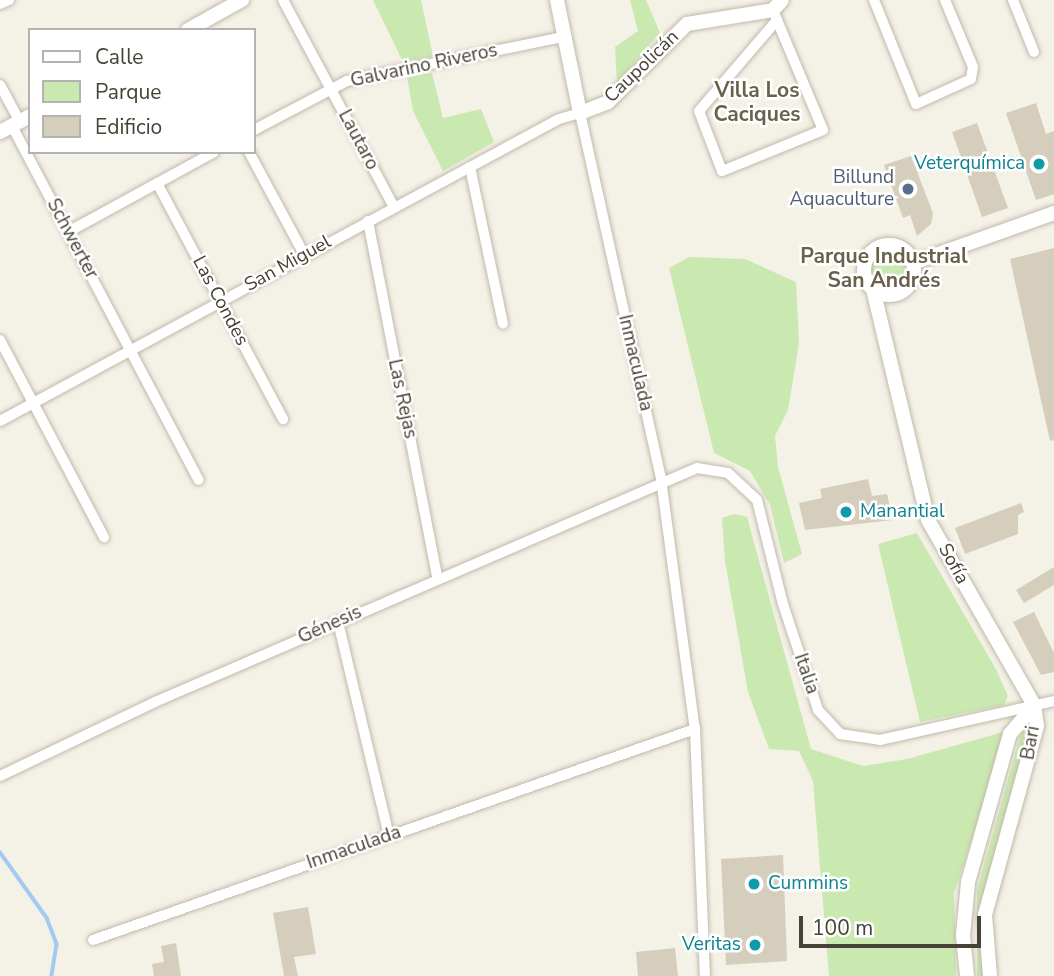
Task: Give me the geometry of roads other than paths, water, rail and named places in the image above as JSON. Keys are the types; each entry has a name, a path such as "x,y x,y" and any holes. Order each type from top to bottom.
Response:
{"street":[{"path":"0,4 9,0"},
{"path":"192,28 242,0"},
{"name":"Lautaro","path":"283,0 394,207"},
{"name":"Inmaculada","path":"556,0 661,479 695,729 705,976"},
{"path":"874,0 916,104 971,79 973,67 946,0"},
{"path":"1013,0 1034,52"},
{"path":"777,10 823,130 722,171 699,111 777,10"},
{"name":"Caupolicán","path":"580,113 608,102 687,24 777,10"},
{"name":"Galvarino Riveros","path":"256,129 330,88 564,37"},
{"name":"Schwerter","path":"0,85 28,150"},
{"name":"San Miguel","path":"0,421 131,352 304,254 580,113"},
{"name":"Schwerter","path":"30,154 199,480"},
{"path":"68,232 210,154"},
{"path":"250,154 304,254"},
{"path":"470,167 503,324"},
{"name":"Las Condes","path":"157,183 283,419"},
{"path":"913,263 1054,214"},
{"name":"Las Rejas","path":"368,221 436,577"},
{"path":"895,246 913,263 912,279 903,291 887,295 873,289 864,266 872,252 895,246"},
{"name":"Sofía","path":"873,289 928,520 1034,705"},
{"path":"0,340 104,537"},
{"name":"Italia","path":"661,479 696,468 718,470 738,479 757,500 783,604 818,710 840,734 880,740 1054,701"},
{"name":"Génesis","path":"0,776 436,577 661,479"},
{"path":"338,622 389,836"},
{"name":"Bari","path":"967,976 963,935 968,882 1010,734 1034,705"},
{"name":"Bari","path":"990,976 985,915 1037,726 1034,705"},
{"name":"Inmaculada","path":"93,940 695,729"}],"waterway":[{"path":"0,852 47,918 57,944 52,976"}],"place":[{"name":"Veterquímica","path":"1039,164"},
{"name":"Billund Aquaculture","path":"908,189"},
{"name":"Manantial","path":"846,512"},
{"name":"Cummins","path":"754,884"},
{"name":"Veritas","path":"755,945"}],"district":[{"name":"Villa Los Caciques","path":"757,102"},
{"name":"Parque Industrial San Andrés","path":"884,268"}]}
